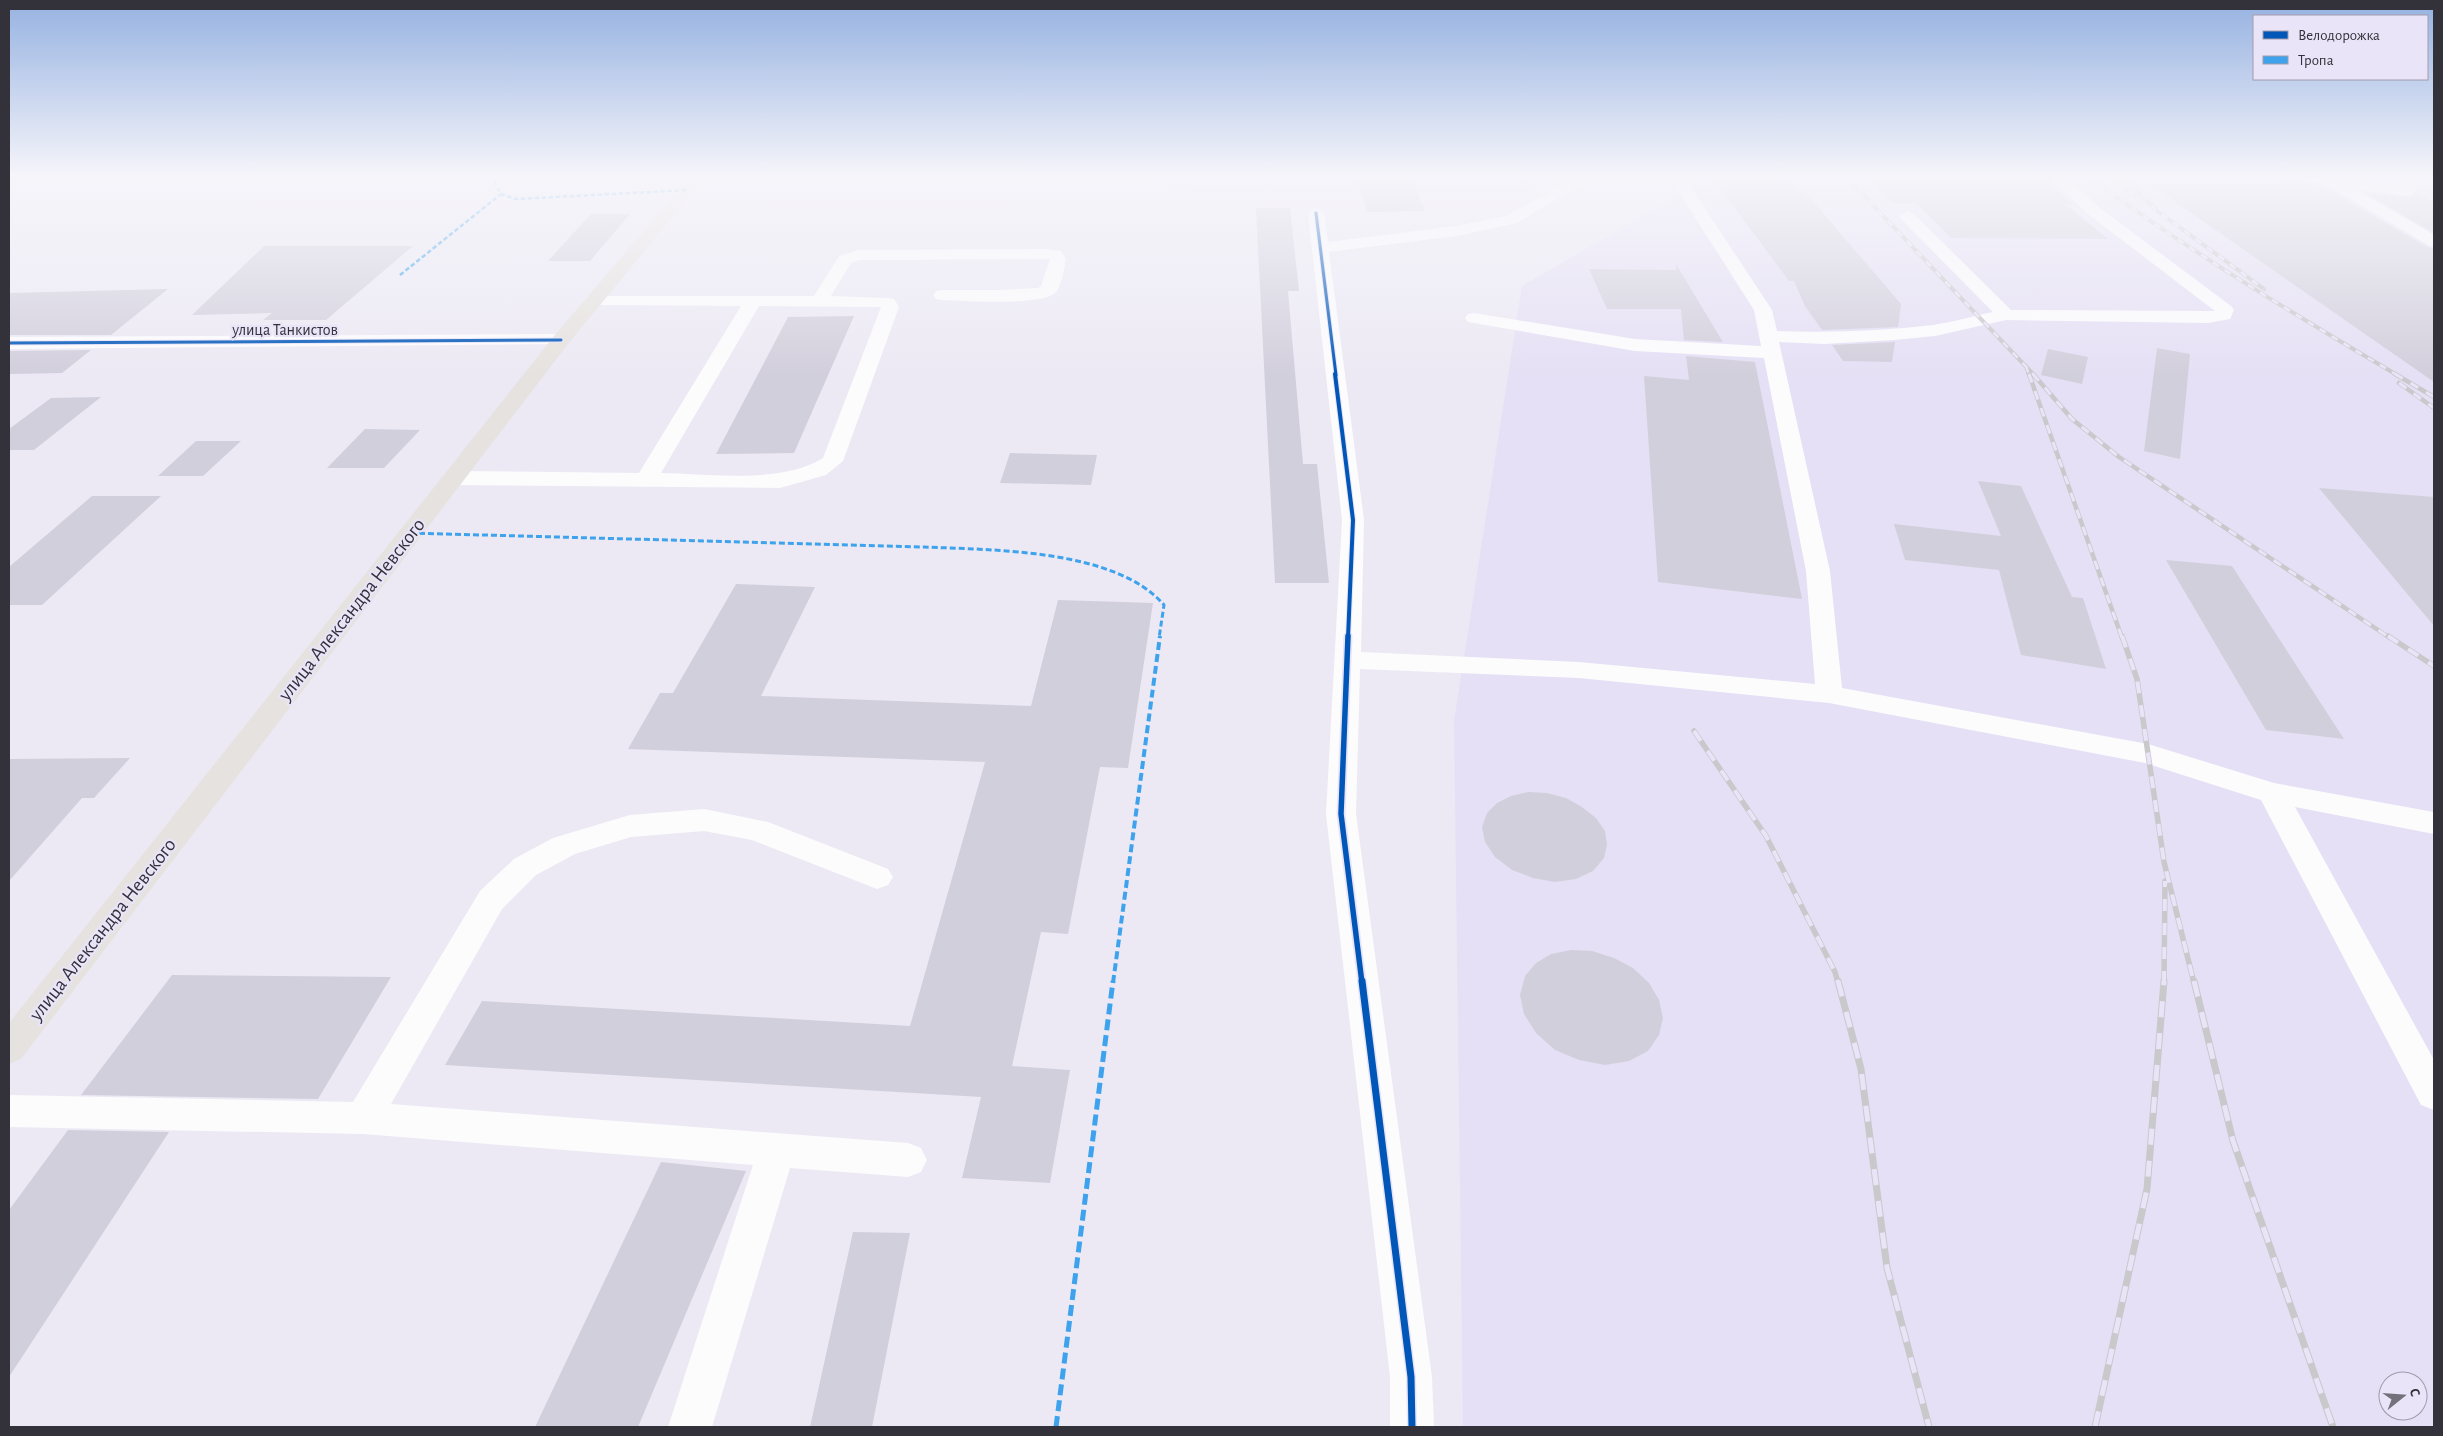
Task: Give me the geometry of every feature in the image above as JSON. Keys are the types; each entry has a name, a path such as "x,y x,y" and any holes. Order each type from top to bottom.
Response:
{"main road":[{"name":"улица Александра Невского","path":"9,1049 561,340 643,242"}],"street":[{"path":"1319,242 1353,520 1341,814 1412,1377 1412,1427"},
{"path":"1320,248 1368,242"},
{"path":"1719,242 1763,310 1818,571 1830,694"},
{"path":"1933,242 2006,315"},
{"path":"1474,318 1588,339 1637,345 1736,348 1824,338 1935,330 2006,315 2208,318 2224,315 2225,310 2135,242"},
{"path":"819,302 845,260 858,255 1047,254 1058,259 1049,289 1045,292 1022,295 942,295"},
{"path":"454,478 780,481 818,470 832,461 890,307 888,303 880,302 594,300"},
{"path":"646,480 753,302"},
{"name":"улица Танкистов","path":"9,343 561,340"},
{"path":"1347,660 1579,670 1830,694 2148,754 2272,793 2434,823"},
{"path":"2272,793 2434,1094"},
{"path":"362,1118 492,900 526,867 564,846 630,826 704,820 757,830 877,877"},
{"path":"9,1111 362,1118 908,1160"},
{"path":"690,1427 777,1150"}],"shaded area":[{"path":"1597,242 2434,242 2434,1427 1463,1427 1454,721 1522,286"}],"building":[{"path":"565,242 606,242 590,261 548,261"},
{"path":"1258,242 1294,242 1299,291 1288,291 1303,464 1317,464 1329,583 1275,583"},
{"path":"1760,242 1848,242 1901,304 1898,327 1822,330 1805,306 1794,281 1789,281"},
{"path":"2233,242 2418,242 2434,249 2434,382"},
{"path":"264,246 413,246 326,320 263,320 272,313 192,315"},
{"path":"1676,264 1723,342 1684,340 1681,309 1607,309 1589,269 1676,270"},
{"path":"168,289 111,335 9,335 9,293"},
{"path":"854,316 794,453 716,454 788,317"},
{"path":"1895,342 1892,362 1843,361 1832,345"},
{"path":"2157,348 2190,354 2180,459 2144,451"},
{"path":"2048,349 2088,357 2082,384 2041,375"},
{"path":"91,350 62,373 9,374 9,351"},
{"path":"1686,356 1755,362 1802,599 1658,582 1644,376 1689,380"},
{"path":"101,397 34,450 9,450 9,429 51,398"},
{"path":"365,429 420,430 384,468 327,468"},
{"path":"196,441 241,441 203,476 158,476"},
{"path":"1010,453 1097,455 1091,485 1000,483"},
{"path":"1978,481 2021,486 2072,597 2083,598 2106,669 2021,655 1999,570 1905,560 1894,524 2001,536"},
{"path":"2319,488 2434,497 2434,626"},
{"path":"92,496 161,496 42,605 9,605 9,567"},
{"path":"2166,560 2232,566 2344,739 2266,730"},
{"path":"736,584 815,587 761,696 1031,706 1058,600 1153,603 1128,768 1100,767 1068,934 1041,932 1012,1066 1070,1070 1050,1183 962,1178 981,1097 445,1065 482,1001 910,1026 985,762 628,749 660,693 673,693"},
{"path":"130,758 94,798 82,798 9,881 9,759"},
{"path":"1528,792 1547,793 1566,798 1596,818 1605,831 1607,845 1604,858 1593,871 1576,879 1555,882 1533,878 1512,870 1495,857 1485,842 1482,827 1487,813 1497,803 1511,796"},
{"path":"1571,950 1592,951 1614,958 1633,968 1649,983 1659,1000 1663,1018 1659,1035 1648,1051 1629,1061 1605,1065 1579,1060 1555,1050 1536,1033 1524,1014 1520,995 1525,976 1536,963 1551,954"},
{"path":"172,975 391,977 318,1099 81,1095"},
{"path":"68,1130 169,1132 9,1377 9,1210"},
{"path":"661,1162 746,1171 638,1427 535,1427"},
{"path":"853,1232 910,1233 872,1427 810,1427"}],"railway":[{"path":"1908,242 2026,367"},
{"path":"2182,242 2317,328 2397,375"},
{"path":"2200,242 2264,289"},
{"path":"2026,367 2034,375"},
{"path":"2026,367 2029,375"},
{"path":"2029,374 2122,638"},
{"path":"2033,374 2072,419 2119,457 2390,638"},
{"path":"2395,374 2434,397"},
{"path":"2399,383 2434,408"},
{"path":"2122,636 2137,679 2164,862 2194,983"},
{"path":"2388,636 2434,666"},
{"path":"1694,731 1766,836 1835,972 1838,983"},
{"path":"2164,983 2165,881"},
{"path":"1838,981 1861,1069 1887,1268 1929,1427"},
{"path":"2095,1427 2147,1189 2164,981"},
{"path":"2194,981 2233,1141 2333,1427"}],"marked path":[{"path":"400,275 441,242"},
{"path":"410,533 768,541 924,547 1027,554 1104,567 1124,575 1143,586 1164,605 1124,893 1056,1427"}],"cycle path":[{"path":"1319,242 1353,520 1341,814 1411,1377 1412,1427"},
{"path":"9,343 561,340"}]}
